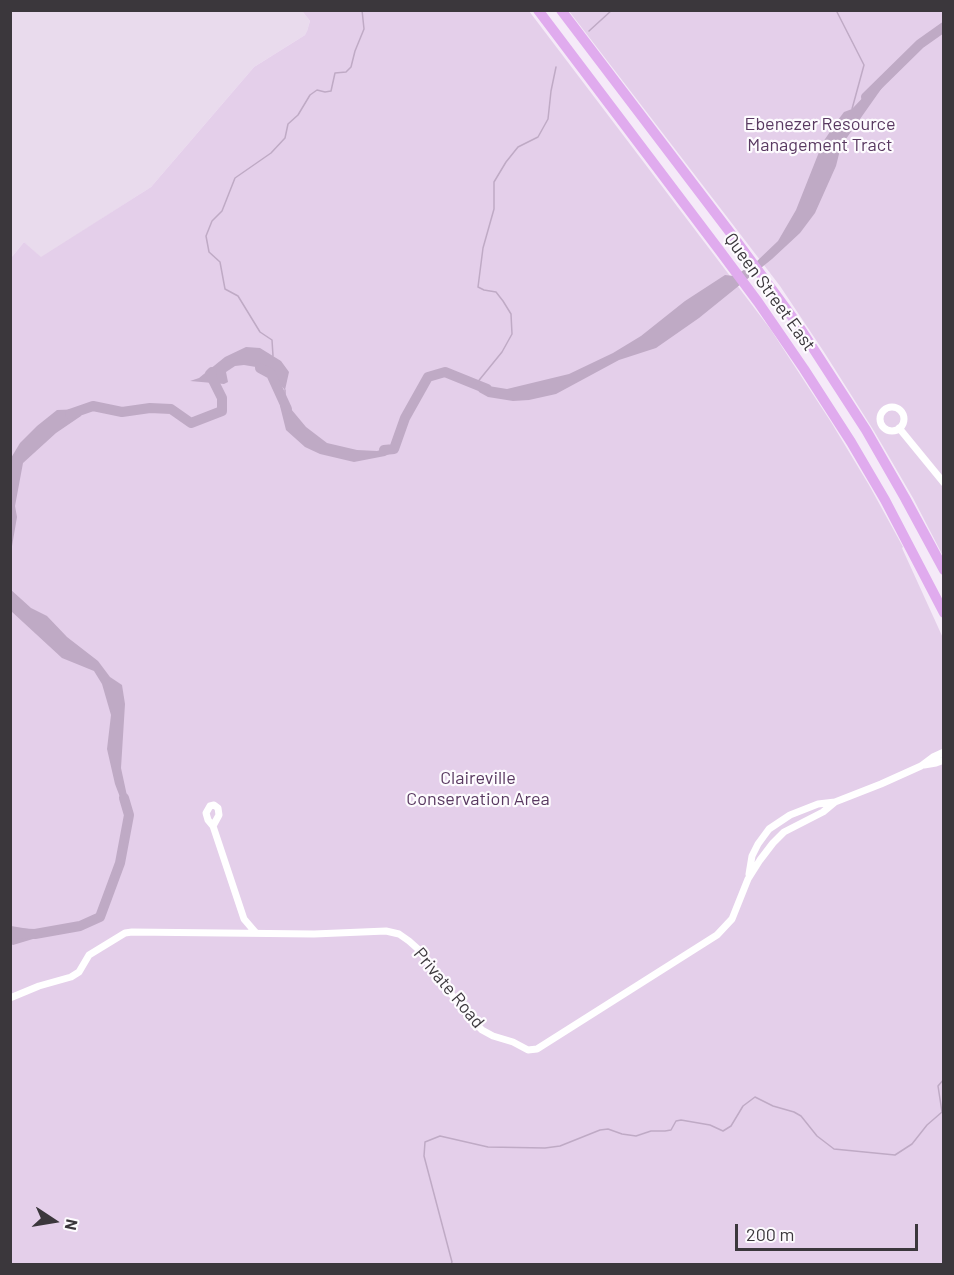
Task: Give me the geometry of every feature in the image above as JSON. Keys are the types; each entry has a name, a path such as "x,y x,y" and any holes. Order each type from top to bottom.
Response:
{"main road":[{"name":"Queen Street East","path":"538,10 720,250 804,369 851,442 893,515 944,613"},
{"name":"Queen Street East","path":"561,10 774,291 817,353 866,430 944,570"}],"street":[{"path":"899,428 944,483"},
{"path":"748,879 752,856 758,844 769,829 790,815 818,804 835,802 881,784 921,766 944,752"},
{"path":"921,766 944,760"},
{"path":"748,879 766,851 784,832 823,812 835,802"},
{"path":"213,826 244,920 256,933"},
{"name":"Private Road","path":"10,998 39,986 71,977 79,972 89,955 126,933 386,932 399,934 418,949 455,999 482,1030 528,1050 537,1049 717,935 732,919 748,879"}],"shaded area":[{"path":"11,11 302,11 310,21 305,35 254,67 151,187 41,258 24,242 11,258"},
{"path":"884,85 841,146 836,166 815,213 800,233 772,259 699,318 656,348 619,360 556,394 513,401 488,397 479,392 476,384 507,389 569,374 613,353 641,336 685,301 725,275 734,276 755,263 778,241 796,210 823,142 838,120 871,89"},
{"path":"246,347 260,348 281,361 289,372 285,390 272,375 256,367 244,365 235,366 226,372 228,382 224,384 190,381 199,378 225,357"},
{"path":"285,394 291,409 306,427 327,443 357,450 377,451 399,445 397,450 385,456 354,462 320,454 305,447 286,430 280,406 281,396"},
{"path":"83,409 81,416 56,433 23,463 15,506 17,517 11,552 11,458 20,443 57,410"},
{"path":"10,589 31,608 47,616 67,637 98,661 110,677 122,685 125,704 121,768 129,805 127,810 115,784 107,749 111,715 102,684 94,671 62,658 11,611"},
{"path":"11,926 53,933 13,945 11,944"}],"green space":[{"name":"Claireville Conservation Area","path":"302,11 529,11 771,330 831,422 903,547 943,638 943,1264 11,1264 11,258 24,242 41,257 151,187 254,67 305,35 310,21"},
{"name":"Ebenezer Resource Management Tract","path":"569,11 943,11 943,556 874,431 780,286"}],"waterway":[{"path":"273,356 272,340 260,332 238,296 225,289 220,262 209,252 206,236 212,221 222,211 235,178 271,153 285,138 288,124 298,115 310,95 317,90 331,91 335,73 346,72 351,67 364,29 362,10"},
{"path":"589,31 612,10"},
{"path":"836,10 864,65 852,109"},
{"path":"866,97 920,44 944,27"},
{"path":"476,384 502,352 512,334 511,314 503,301 496,292 478,287 483,248 494,209 494,182 518,147 538,137 548,119 556,67"},
{"path":"260,368 271,374 287,409"},
{"path":"70,414 93,406 122,412 150,408 171,409 191,423 222,411 222,398 210,374 212,372"},
{"path":"384,450 394,449 405,418 428,377 445,372 487,389"},
{"path":"10,933 35,934 80,926 100,917 120,863 129,815 124,798"},
{"path":"451,1264 424,1156 425,1142 440,1136 488,1147 545,1148 560,1146 600,1130 608,1129 636,1136 651,1131 671,1130 676,1121 681,1120 710,1125 723,1131 731,1126 743,1106 755,1097 801,1116 817,1136 834,1149 895,1155 912,1144 927,1125 942,1112 938,1086 944,1079"}]}
